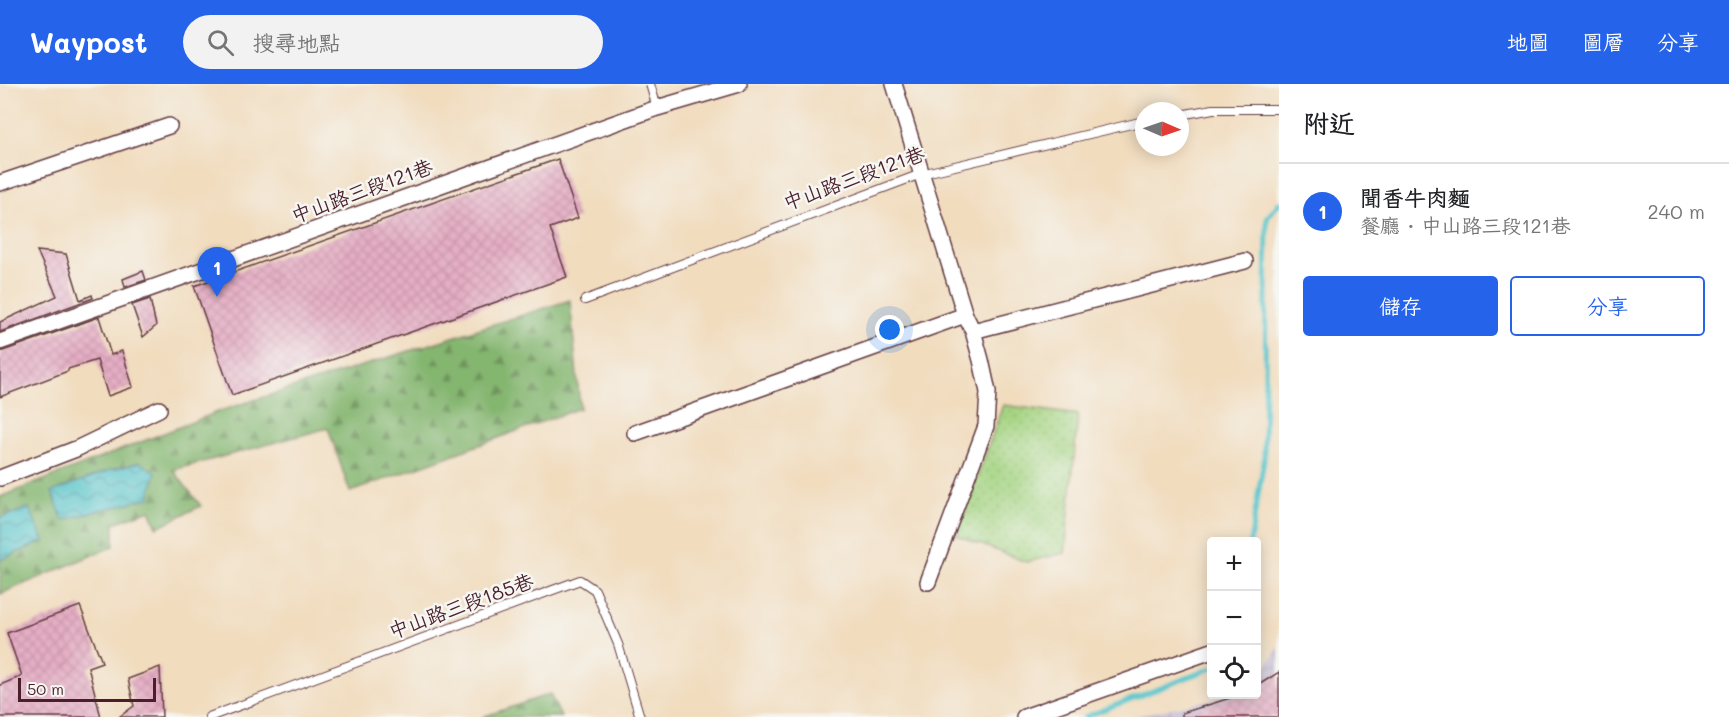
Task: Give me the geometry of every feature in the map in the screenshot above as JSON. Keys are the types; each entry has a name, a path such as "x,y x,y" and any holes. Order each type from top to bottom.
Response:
{"street":[{"name":"中山路三段121巷","path":"0,342 657,108 739,84"},
{"path":"894,84 965,315 973,331 988,392 986,426 928,582"},
{"path":"0,183 169,126"},
{"path":"973,331 1245,261"},
{"path":"635,433 965,315"},
{"path":"0,478 76,448 159,409"},
{"path":"1024,717 1207,653"}],"lane":[{"path":"650,84 657,108"},
{"path":"1189,113 1213,109 1279,109"},
{"name":"中山路三段121巷","path":"585,300 921,174 1135,123"},
{"name":"中山路三段185巷","path":"209,717 580,580 595,590 618,644 640,717"}],"shaded area":[{"path":"1279,647 1279,717 1130,717 1214,699 1261,699 1261,675"}],"green space":[{"path":"570,300 580,408 350,492 328,428 173,470 201,506 157,527 150,510 114,523 114,546 0,594 0,497 223,410"},
{"path":"1003,405 1078,415 1065,553 1026,562 957,535"},
{"path":"550,694 561,717 482,717"}],"water":[{"path":"140,462 156,473 149,498 63,520 52,492 113,469"},
{"path":"29,508 44,541 0,560 0,518"}],"building":[{"path":"558,159 578,218 550,228 567,277 232,395 194,286"},
{"path":"37,251 66,254 80,300 92,295 93,298 0,332 0,322 57,296"},
{"path":"143,271 146,280 125,287 123,279"},
{"path":"150,299 156,326 143,337 132,305"},
{"path":"99,317 111,355 122,351 133,387 108,396 97,360 68,369 68,371 0,397 0,352"},
{"path":"80,606 102,662 88,667 101,717 0,717 0,685 22,676 7,633"},
{"path":"160,667 162,717 119,717 134,706 128,679"},
{"path":"1279,672 1279,717 1182,717 1182,713 1227,699 1261,699 1261,683"}],"waterway":[{"path":"1251,537 1264,460 1267,218 1279,203"},
{"path":"1085,717 1207,670"}],"place":[{"name":"聞香牛肉麵","path":"217,297"}]}
